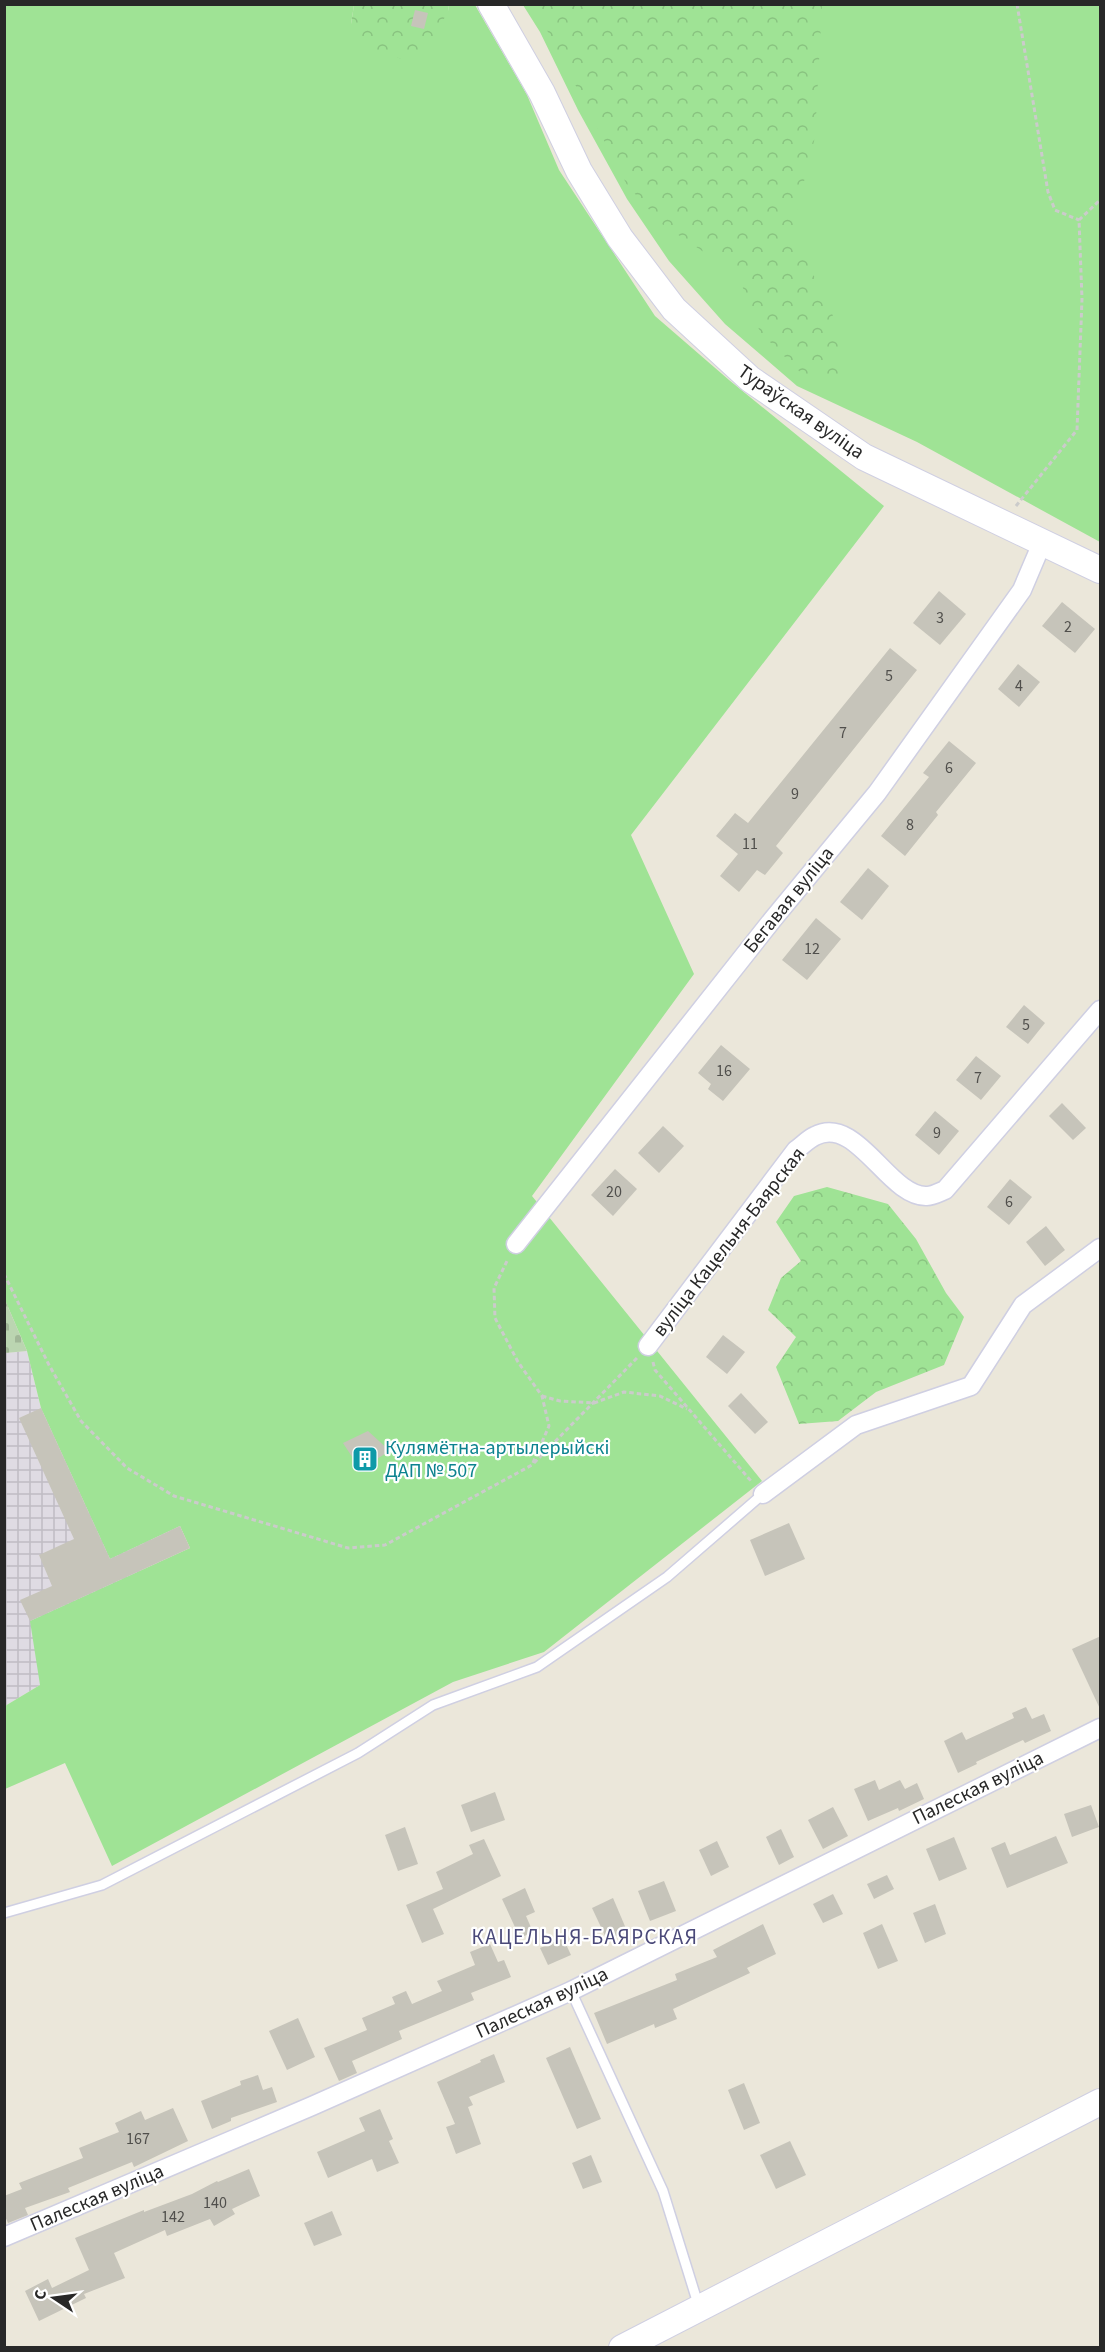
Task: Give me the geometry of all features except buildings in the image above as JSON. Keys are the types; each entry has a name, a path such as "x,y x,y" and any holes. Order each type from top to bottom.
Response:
{"street":[{"name":"Тураўская вуліца","path":"491,4 542,93 579,171 620,238 674,309 750,379 864,457 1101,570"},
{"name":"Бегавая вуліца","path":"516,1244 773,919 877,793 1022,590 1042,543"},
{"name":"вуліца Кацельня-Баярская","path":"648,1346 796,1150 816,1135 833,1134 853,1140 910,1194 928,1197 945,1190 1101,1010"},
{"path":"763,1494 856,1425 971,1386 1023,1305 1101,1248"},
{"name":"Палеская вуліца","path":"4,2237 312,2106 571,1991 1101,1728"},
{"path":"622,2348 1101,2102"}],"lane":[{"path":"4,1914 102,1885 358,1753 433,1705 537,1667 667,1577 763,1494"},
{"path":"571,1991 663,2191 699,2307"}],"path":[{"path":"1017,4 1048,192 1055,210 1079,220"},
{"path":"1002,524 1077,430 1082,299 1079,220 1101,200"},
{"path":"516,1244 494,1288 495,1318 518,1362 542,1396 549,1426 532,1465"},
{"path":"4,1274 48,1365 81,1421 127,1468 174,1496 348,1548 385,1545 532,1465 648,1346"},
{"path":"648,1346 655,1370 763,1494"},
{"path":"542,1396 560,1401 594,1403 624,1392 660,1396 688,1410"}],"shaded area":[{"path":"27,1351 41,1408 110,1558 180,1526 40,1685 5,1706 5,1353"}],"green space":[{"path":"5,5 354,5 351,24 448,11 449,5 475,5 527,95 559,170 655,316 729,380 884,506 631,835 694,974 532,1196 762,1481 544,1652 453,1682 112,1866 65,1763 5,1789 5,1706 40,1685 30,1621 190,1548 180,1526 110,1559 41,1408 27,1351 5,1300"},
{"path":"354,5 449,5 429,48 402,59 372,49 351,24"},
{"path":"523,5 1100,5 1100,542 917,442 797,386 725,324 669,261 627,199 578,110 540,32"},
{"path":"534,5 822,5 815,137 792,230 845,341 838,379 805,377 760,332 738,275 662,224 627,185"},
{"path":"827,1187 888,1204 916,1239 946,1293 964,1317 944,1365 876,1392 838,1421 799,1424 776,1367 796,1337 768,1310 781,1278 801,1261 776,1222 794,1196"},
{"path":"5,1300 27,1351 5,1353"}],"place":[{"name":"Кулямётна-артылерыйскі ДАП № 507","path":"365,1459"}],"district":[{"name":"КАЦЕЛЬНЯ-БАЯРСКАЯ","path":"585,1937"}]}
